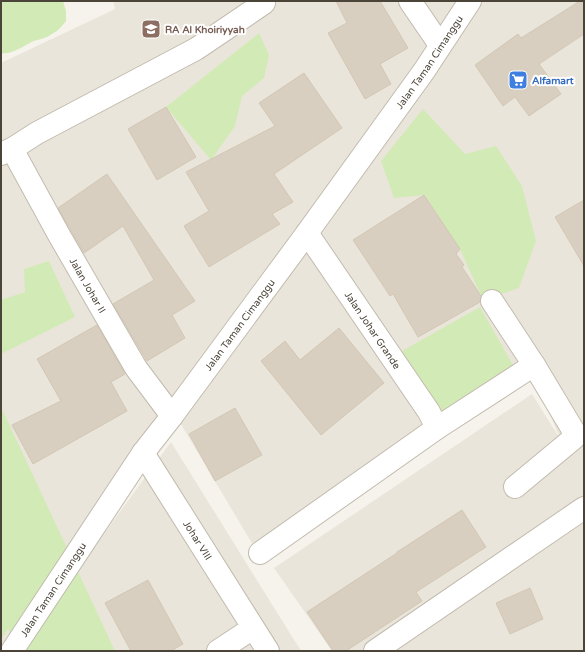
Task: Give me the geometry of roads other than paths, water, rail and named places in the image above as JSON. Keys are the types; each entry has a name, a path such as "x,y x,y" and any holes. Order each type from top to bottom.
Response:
{"street":[{"path":"7,152 37,133 196,49 264,3 263,1"},
{"path":"410,1 440,45"},
{"name":"Jalan Taman Cimanggu","path":"12,651 143,453 307,233 424,71 470,1"},
{"name":"Jalan Johar II","path":"7,152 63,242 136,368 172,416"},
{"name":"Jalan Johar Grande","path":"307,233 429,412 437,428"},
{"path":"492,301 534,365 576,435 515,487"},
{"path":"260,553 437,428 534,365"},
{"name":"Johar VIII","path":"143,453 268,651"},
{"path":"375,651 584,508"},
{"path":"218,651 253,628"}],"place":[{"name":"RA Al Khoiriyyah","path":"151,29"},
{"name":"Alfamart","path":"518,80"}]}
